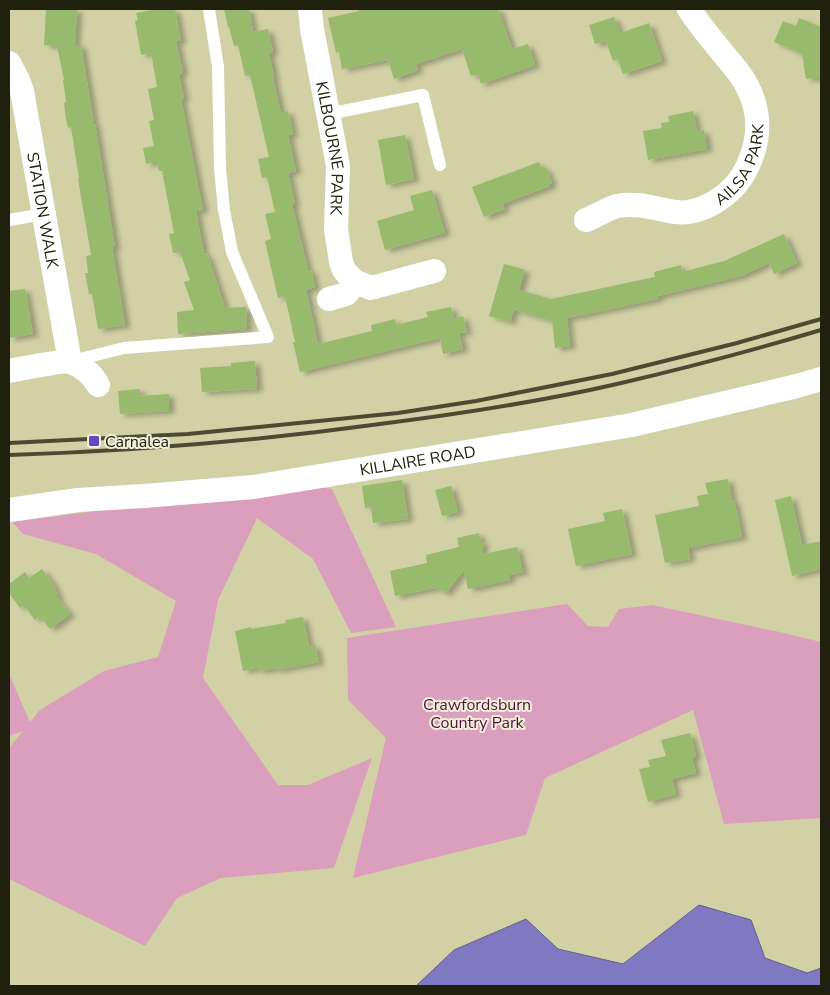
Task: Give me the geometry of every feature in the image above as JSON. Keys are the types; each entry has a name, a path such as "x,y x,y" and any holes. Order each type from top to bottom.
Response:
{"street":[{"name":"KILBOURNE PARK","path":"310,9 312,29 338,166 336,229 339,254 344,270 356,282"},
{"name":"AILSA PARK","path":"586,220 616,206 644,206 678,213 704,208 729,192 747,168 753,155 758,126 753,99 748,86 689,9"},
{"name":"STATION WALK","path":"9,63 22,91 70,362"},
{"path":"329,299 346,294 356,282 371,288 434,271"},
{"path":"9,371 70,362 85,370 98,385"},
{"name":"KILLAIRE ROAD","path":"9,510 78,500 153,496 264,485 632,425 821,379"}],"lane":[{"path":"70,362 124,348 268,337 232,252 224,210 220,169 218,67 209,9"},
{"path":"328,114 423,95 440,165"},
{"path":"9,220 44,214"}],"green space":[{"path":"299,484 332,489 396,627 351,633 313,559 257,518 218,600 203,678 278,785 308,785 372,758 334,868 221,878 177,898 145,946 9,879 9,748 23,731 9,736 9,674 30,722 40,710 104,671 158,657 176,601 96,554 23,534 12,522"},
{"name":"Crawfordsburn Country Park","path":"567,604 588,626 608,627 619,609 652,605 821,642 821,818 724,824 693,710 545,778 526,835 353,878 386,738 348,700 347,638"}],"shaded area":[{"path":"699,905 751,920 765,958 807,973 821,968 821,986 416,986 454,950 526,919 558,949 623,964"}],"building":[{"path":"46,9 77,9 75,45 81,45 115,247 112,247 125,325 98,329 92,294 89,294 85,273 88,273 86,256 91,255 71,127 68,128 66,119 64,80 57,46 44,45"},
{"path":"157,9 175,9 181,41 176,41 183,73 179,74 184,98 181,99 203,210 196,211 204,254 207,253 225,308 246,307 247,329 178,334 177,312 194,310 184,282 190,280 180,252 173,253 169,234 174,233 162,171 159,171 157,161 146,164 143,148 154,146 149,121 154,120 148,89 157,87 151,53 141,55 135,21 138,20 136,13"},
{"path":"224,9 249,9 253,32 268,29 273,52 269,53 281,113 288,111 293,134 288,135 296,171 288,173 295,204 292,204 308,270 311,270 315,287 306,290 318,344 372,331 371,325 395,319 396,325 428,317 426,312 451,307 454,319 463,316 467,332 459,333 463,349 443,354 440,338 300,372 285,296 278,298 265,241 271,239 265,214 275,212 267,177 262,178 258,159 269,157 250,75 245,76 238,45 234,46"},
{"path":"358,9 498,9 512,49 528,44 535,65 481,84 478,74 471,76 462,49 416,64 418,70 394,79 388,60 342,69 339,52 336,53 328,18 359,11"},
{"path":"614,17 620,33 649,23 662,61 623,74 618,59 613,61 606,41 595,44 589,25"},
{"path":"799,18 821,27 821,77 806,79 802,54 774,42 783,21 796,26"},
{"path":"693,111 697,132 704,130 707,149 648,160 643,131 662,128 661,123 669,122 668,116"},
{"path":"405,135 414,179 386,185 378,140"},
{"path":"539,162 542,169 546,168 552,183 549,184 550,186 502,204 505,209 484,217 472,187"},
{"path":"432,190 445,233 385,250 377,221 414,210 410,196"},
{"path":"784,234 797,263 774,274 769,263 741,276 658,296 658,299 567,318 570,346 555,348 552,321 514,310 510,322 489,316 504,264 525,270 519,290 551,299 655,277 654,272 681,265 682,272 724,261"},
{"path":"25,289 33,334 9,338 9,291"},
{"path":"255,361 257,389 202,392 200,368 231,366 231,363"},
{"path":"140,389 140,396 169,394 169,411 120,414 118,391"},
{"path":"728,479 742,537 688,548 690,559 665,563 655,515 699,506 697,496 708,494 705,483"},
{"path":"402,480 408,519 373,523 371,507 365,508 362,486"},
{"path":"451,486 458,512 442,516 435,490"},
{"path":"791,496 802,545 821,541 821,569 792,576 775,500"},
{"path":"622,509 632,554 576,566 568,529 605,521 603,513"},
{"path":"479,533 481,543 486,542 482,547 483,554 517,547 523,572 509,575 510,580 468,589 464,570 446,593 435,588 395,596 390,571 427,563 426,555 459,547 457,538"},
{"path":"42,569 55,587 58,594 56,596 70,614 50,629 40,616 35,620 24,605 20,608 9,593 9,584 25,572 29,578"},
{"path":"303,617 309,646 315,644 319,662 276,670 276,668 259,671 258,668 243,671 235,631 286,623 285,620"},
{"path":"690,733 696,756 692,758 696,773 672,779 676,794 648,802 639,769 650,767 648,760 666,756 661,740"}],"railway":[{"path":"9,443 188,434 398,413 476,401 612,374 737,343 821,319"},
{"path":"9,455 149,448 241,440 469,412 529,402 669,372 821,330"}],"place":[{"name":"Carnalea","path":"94,441"}]}
